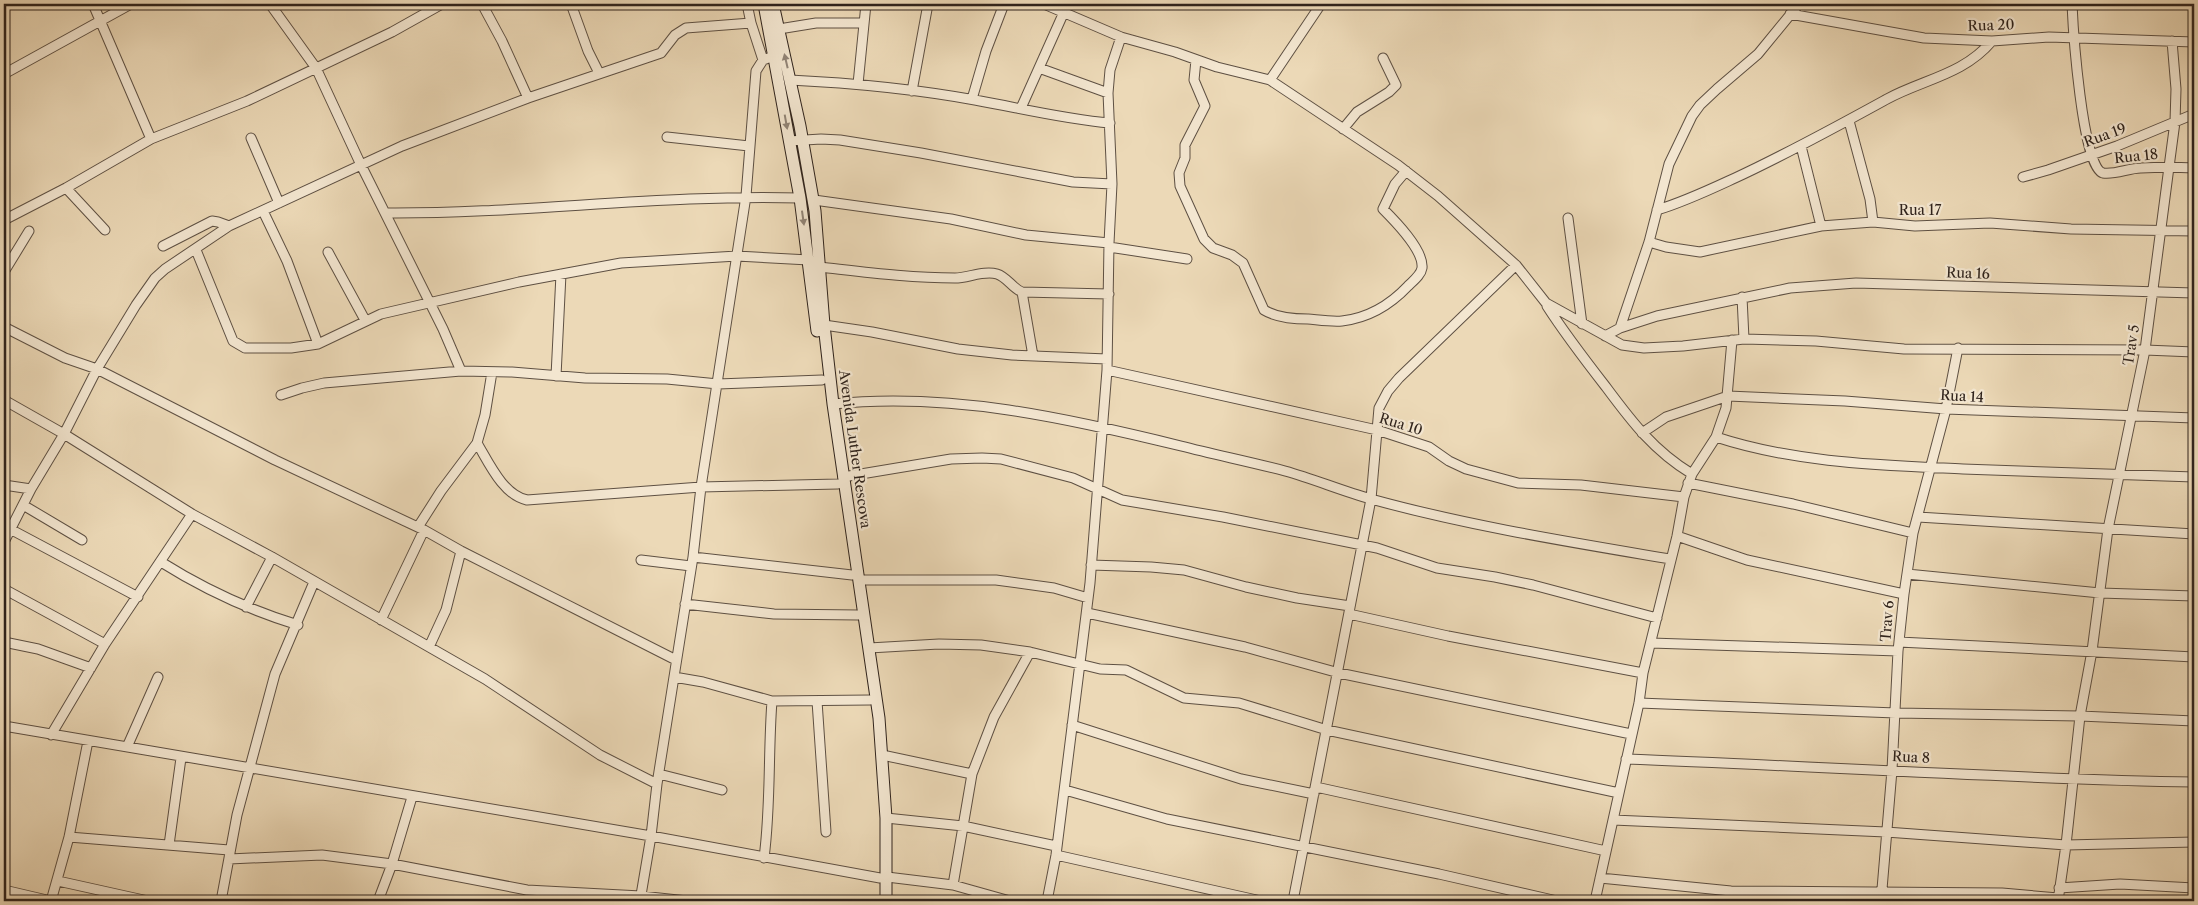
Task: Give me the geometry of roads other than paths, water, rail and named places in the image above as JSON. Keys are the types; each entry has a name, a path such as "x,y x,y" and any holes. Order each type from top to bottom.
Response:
{"main road":[{"name":"Avenida Luther Rescova","path":"764,4 769,58 790,141 800,198 822,380 869,648 882,754 886,818 884,877 879,901"},
{"name":"Avenida Luther Rescova","path":"773,4 814,200 824,325 840,480"},
{"name":"Avenida Luther Rescova","path":"856,578 858,615 870,700 886,901"}],"street":[{"path":"93,4 151,139"},
{"path":"4,74 130,4"},
{"path":"270,4 316,68 361,165 430,301 460,371"},
{"path":"4,220 66,188 151,139 248,102 392,32 442,4"},
{"path":"482,4 496,28 528,98"},
{"path":"572,4 588,51 599,73"},
{"path":"640,898 651,836 692,561 701,487 746,196 756,71 769,58 751,23 747,4"},
{"path":"858,84 866,4"},
{"path":"912,91 928,4"},
{"path":"972,99 986,51 1004,4"},
{"path":"1044,4 1121,37 1270,80 1406,171 1438,196 1516,265 1546,303 1585,360 1642,433 1690,479 1913,533"},
{"path":"1270,80 1321,4"},
{"path":"1620,328 1650,242 1669,164 1692,116 1707,97 1758,54 1799,4"},
{"path":"2072,4 2082,109 2091,155"},
{"path":"1020,108 1064,12"},
{"name":"Rua 20","path":"1790,14 1924,38 1992,41 2030,37 2194,42"},
{"path":"779,29 816,22 864,23"},
{"path":"4,542 31,489 64,434 97,368 155,278 229,226 402,146 528,98 661,53 680,30 751,23"},
{"path":"1047,901 1065,790 1092,565 1107,370 1112,184 1108,93 1110,70 1121,37"},
{"path":"1658,210 1685,200 1801,146 1889,98 1968,63 1982,53 1992,41"},
{"name":"Trav 5","path":"2058,900 2066,846 2080,716 2092,651 2108,529 2145,350 2175,122 2176,89 2172,41"},
{"path":"1343,129 1358,112 1389,92 1396,85 1383,58"},
{"path":"1196,60 1194,80 1205,106 1185,145 1185,158 1179,173 1180,186 1204,239 1213,248 1232,255 1243,262 1264,310 1270,314 1292,318 1342,321 1378,310 1395,299 1417,277 1422,269 1421,260 1414,246 1382,208 1395,184 1406,171"},
{"path":"1039,68 1108,93"},
{"path":"790,80 858,84 972,99 1072,120 1110,123"},
{"name":"Rua 19","path":"2023,177 2091,155 2194,114"},
{"path":"1849,121 1870,199 1873,222"},
{"path":"667,137 749,146"},
{"path":"251,138 279,203"},
{"path":"790,141 821,139 857,143 1073,182 1112,184"},
{"path":"1801,146 1821,226"},
{"name":"Rua 18","path":"2091,155 2098,169 2104,173 2169,166 2194,168"},
{"path":"66,188 105,230"},
{"path":"386,213 450,212 746,196 800,198"},
{"path":"814,200 951,218 1018,234 1109,245 1187,259"},
{"path":"263,211 287,261 318,344"},
{"path":"1568,218 1582,324"},
{"path":"163,246 212,222 229,226"},
{"name":"Rua 17","path":"1650,242 1666,247 1700,252 1821,226 1873,222 1916,226 1990,223 2071,229 2194,231"},
{"path":"4,272 29,230"},
{"path":"196,250 236,344 245,348 291,348 318,344 365,320 430,301 621,263 737,256 809,260"},
{"path":"328,252 365,320"},
{"path":"1293,901 1328,730 1371,499 1379,408 1388,391 1399,378 1516,265"},
{"path":"820,267 894,275 949,278 991,273 1003,277 1015,289 1022,292 1109,294"},
{"path":"556,376 561,274"},
{"name":"Rua 16","path":"1605,336 1620,328 1656,316 1742,297 1790,288 1856,283 2194,293"},
{"path":"1022,292 1033,356"},
{"path":"1742,297 1744,339"},
{"path":"1546,303 1622,345 1644,348 1744,339 1816,341 1904,349 1958,348 2194,352"},
{"path":"824,325 872,332 958,349 1033,356 1107,359"},
{"path":"4,327 65,358 97,368 275,460 421,529 676,660"},
{"path":"1595,901 1639,703 1643,673 1677,536 1684,497 1690,479 1716,437 1728,396 1732,340"},
{"name":"Trav 6","path":"1881,897 1896,713 1898,647 1904,594 1913,533 1932,467 1958,348"},
{"name":"Rua 10","path":"1107,370 1377,430 1429,447 1449,461 1466,469 1518,483 1581,485 1684,497"},
{"path":"281,395 324,383 460,371 667,379 718,384 822,380"},
{"path":"380,620 421,529 441,491 477,444 486,415 492,372"},
{"path":"1642,433 1666,417 1728,396"},
{"name":"Rua 14","path":"1728,396 1845,401 1946,409 2194,418"},
{"path":"4,400 64,434 192,514 272,557 485,679 573,739 658,779 722,790"},
{"path":"833,404 866,401 943,403 1022,412 1103,427 1286,471 1371,499 1526,534 1670,559"},
{"path":"1716,437 1745,447 1873,464 2194,477"},
{"path":"477,444 514,496 527,500 701,487 840,480 951,459 982,458 1015,462 1073,478 1122,500 1223,517 1376,548 1436,568 1533,585 1657,618"},
{"path":"4,485 31,489"},
{"path":"23,505 82,540"},
{"path":"51,736 105,644 192,514"},
{"path":"1918,517 2194,534"},
{"path":"10,529 138,597"},
{"path":"1677,536 1747,560 1904,594"},
{"path":"429,647 446,610 461,551"},
{"path":"246,607 272,557"},
{"path":"641,560 692,561 856,578 996,580 1046,587 1088,598"},
{"path":"161,562 201,586 246,607 298,625"},
{"path":"1092,565 1151,566 1184,570 1448,636 1643,673"},
{"path":"1907,574 2100,593 2194,596"},
{"path":"221,901 237,815 276,674 298,625 314,582"},
{"path":"4,589 105,644"},
{"path":"685,604 774,614 858,615"},
{"path":"1087,613 1245,647 1338,673 1631,734"},
{"path":"4,642 38,649 91,668"},
{"path":"1651,643 2092,651 2194,657"},
{"path":"869,648 939,644 981,645 1030,652 1100,669 1133,672 1184,698 1239,703 1328,730 1619,793"},
{"path":"953,885 972,774 994,717 1030,652"},
{"path":"127,747 158,677"},
{"path":"674,677 703,682 772,701 870,700"},
{"path":"764,858 769,820 772,701"},
{"path":"817,701 826,832"},
{"path":"1639,703 1896,713 2194,720"},
{"path":"1072,725 1241,779 1315,790 1606,851"},
{"path":"4,726 51,736 127,747 251,770 651,836 764,858 884,877 953,885 1010,901"},
{"path":"4,890 51,901 69,837 88,741"},
{"path":"882,754 972,774"},
{"path":"169,845 181,758"},
{"name":"Rua 8","path":"1626,759 1892,770 2072,780 2194,782"},
{"path":"1065,790 1167,819 1304,846 1557,901"},
{"path":"378,901 392,864 412,797"},
{"path":"886,818 963,826 1056,851 1262,901"},
{"path":"1613,820 1886,832 2066,846 2194,842"},
{"path":"69,837 169,845 229,854 308,855 392,864 527,890 687,901"},
{"path":"1600,878 1731,891 1881,897 2002,893 2058,900"},
{"path":"58,881 148,901"},
{"path":"2059,888 2120,884 2194,888"}]}
